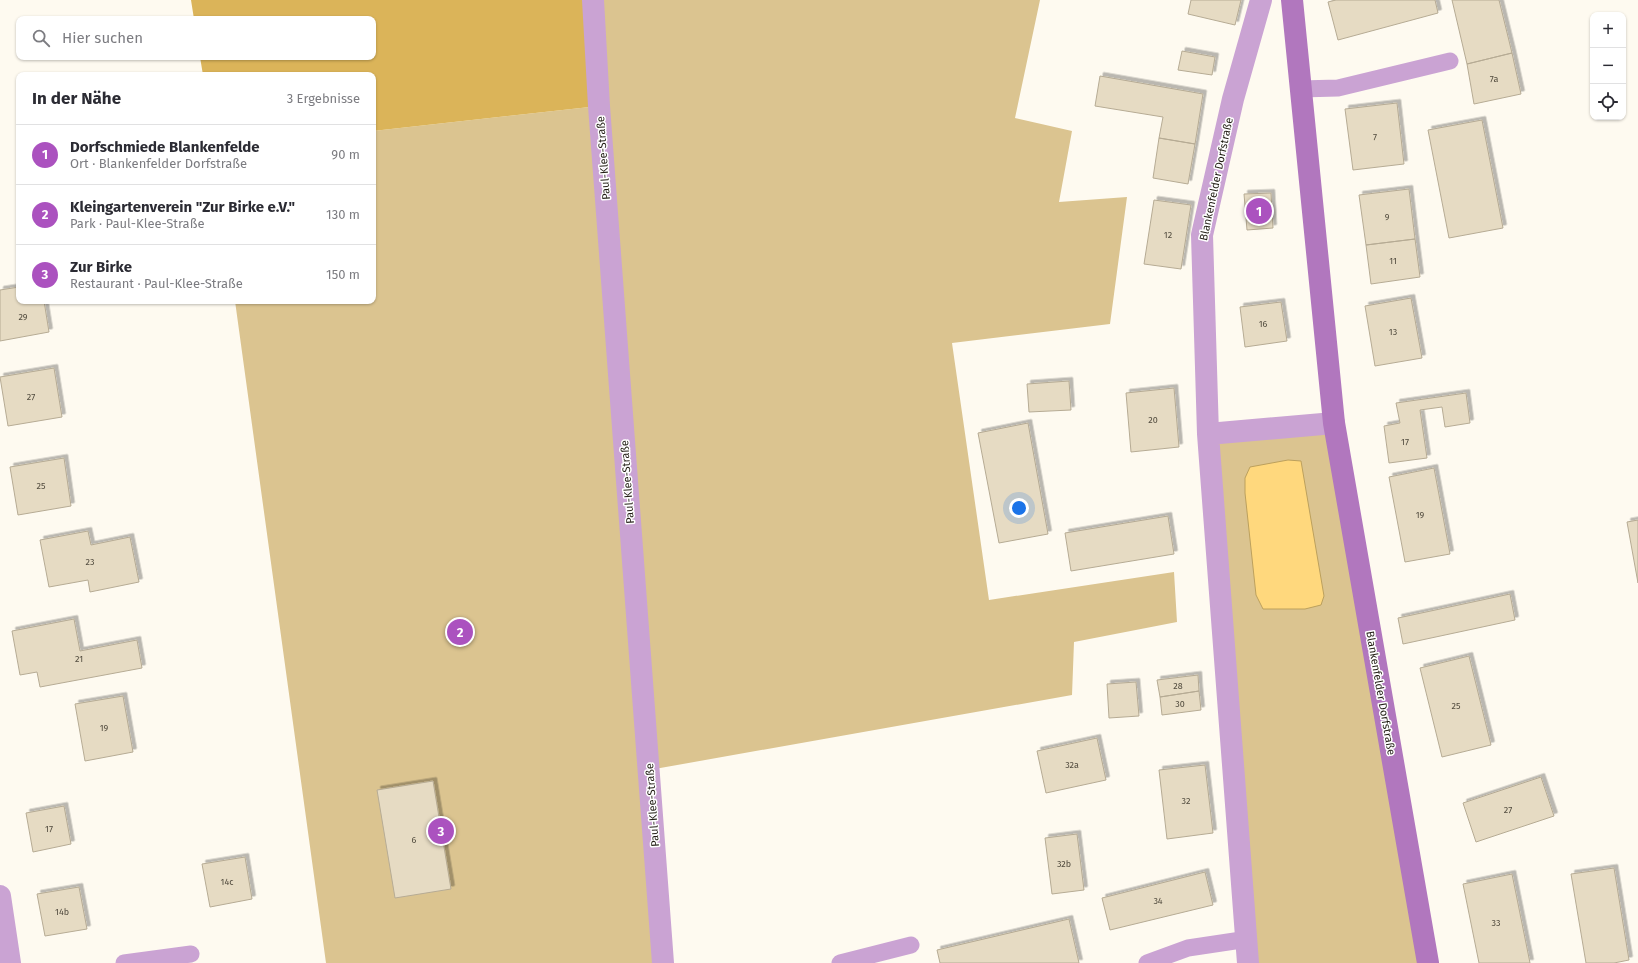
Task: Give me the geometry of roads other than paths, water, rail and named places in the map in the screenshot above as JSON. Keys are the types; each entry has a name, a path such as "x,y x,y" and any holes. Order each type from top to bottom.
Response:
{"main road":[{"name":"Blankenfelder Dorfstraße","path":"1292,0 1334,423 1428,963"}],"street":[{"name":"Paul-Klee-Straße","path":"593,0 599,106 663,963"},
{"name":"Blankenfelder Dorfstraße","path":"1248,963 1248,939 1208,434 1202,235 1233,98 1261,0"},
{"path":"1208,434 1334,423"},
{"path":"0,896 10,963"}],"lane":[{"path":"1300,89 1338,88 1450,60"},
{"path":"1147,963 1188,948 1248,939"},
{"path":"840,963 911,945"},
{"path":"124,963 190,954"}],"place":[{"name":"Dorfschmiede Blankenfelde","path":"1259,211"},
{"name":"Kleingartenverein \"Zur Birke e.V.\"","path":"460,632"},
{"name":"Zur Birke","path":"441,831"}]}
